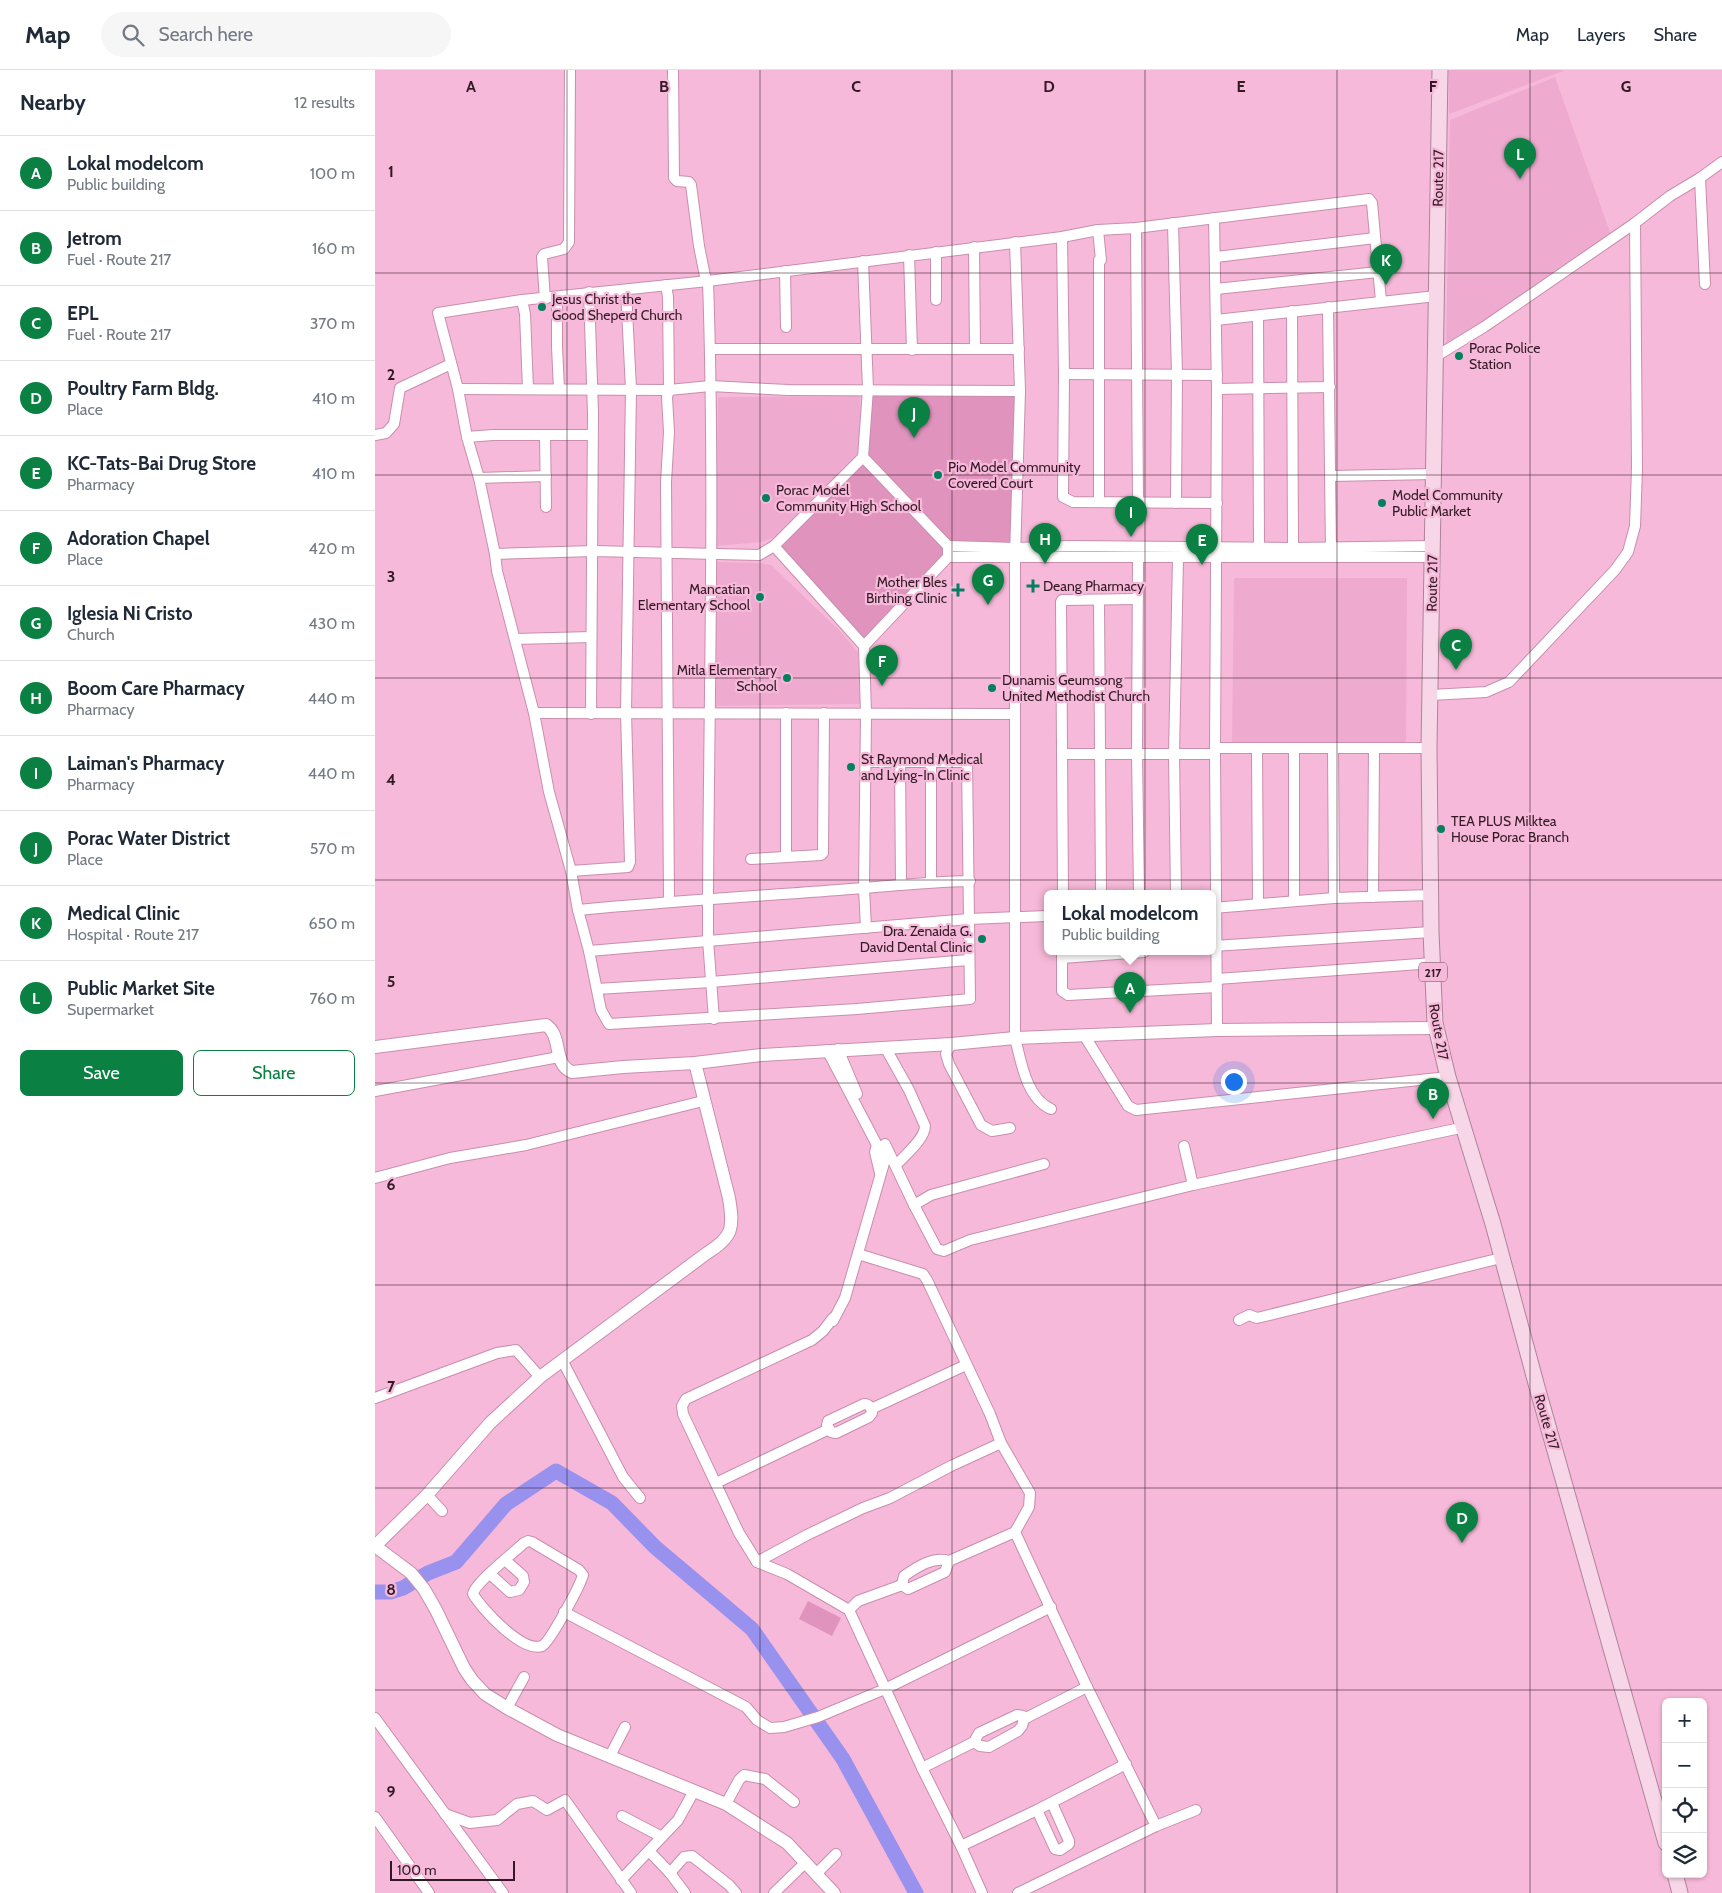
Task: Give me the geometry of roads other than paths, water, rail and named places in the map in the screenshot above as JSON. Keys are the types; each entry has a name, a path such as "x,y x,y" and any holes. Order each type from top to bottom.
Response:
{"main road":[{"name":"Route 217","path":"1440,70 1429,748 1433,1005 1436,1028 1448,1077 1465,1127 1663,1833"},
{"path":"1676,1878 1680,1893"}],"street":[{"path":"545,299 542,257 544,254 564,249 569,242 570,70"},
{"path":"673,70 674,178 677,182 689,182 691,185 699,246 707,281 711,349 708,940 714,1019"},
{"path":"1435,357 1484,327 1635,224 1670,196 1722,162"},
{"path":"1700,178 1705,284"},
{"path":"866,762 967,762 970,881 968,960 970,999 714,1019 609,1024 601,1010 571,871 549,792 534,713 497,571 479,478 467,437 458,389 438,313 523,300 785,272 1062,237 1098,230 1136,228 1369,199 1372,203 1381,301"},
{"path":"1214,218 1217,375 1214,890"},
{"path":"1173,223 1177,374 1176,503"},
{"path":"1431,695 1486,692 1509,682 1615,570 1628,552 1635,526 1637,468 1635,224"},
{"path":"1136,228 1138,502"},
{"path":"1098,230 1101,260 1099,260 1099,502"},
{"path":"1062,237 1064,374 1061,495 1071,502 1217,503"},
{"path":"1216,257 1375,238"},
{"path":"1015,242 1020,390 1015,552 1015,1038 1022,1067 1037,1100 1051,1108"},
{"path":"974,247 975,350"},
{"path":"936,252 936,300"},
{"path":"909,255 912,350"},
{"path":"495,554 593,551 759,555 773,546 863,457 868,389 863,261"},
{"path":"785,272 786,327"},
{"path":"1216,289 1378,272"},
{"path":"666,285 669,390 667,397 669,432 666,482 669,901"},
{"path":"571,871 628,867 629,865 627,712 631,389 626,290"},
{"path":"589,292 593,389 591,714"},
{"path":"1216,320 1436,296"},
{"path":"557,297 559,389"},
{"path":"523,300 528,389"},
{"path":"1327,307 1330,387 1331,552"},
{"path":"1292,311 1293,548"},
{"path":"1258,316 1259,547"},
{"path":"711,349 1019,349"},
{"path":"375,435 386,433 394,424 400,388 451,364"},
{"path":"1064,374 1217,375"},
{"path":"458,389 669,390 710,386 788,390 1020,390"},
{"path":"1217,389 1330,387"},
{"path":"467,437 493,435 592,435"},
{"path":"545,435 546,506"},
{"path":"863,457 948,546 1015,552 1178,558 1259,547 1331,552"},
{"path":"1331,476 1433,474"},
{"path":"479,478 546,476"},
{"path":"773,546 864,646 866,715 864,888 867,928"},
{"path":"948,546 948,557"},
{"path":"864,646 948,557 1069,546 1217,553 1433,552"},
{"path":"1138,557 1137,754 1139,890"},
{"path":"1176,890 1174,754 1178,558"},
{"path":"1063,890 1061,602 1062,600 1138,599"},
{"path":"1099,600 1101,890"},
{"path":"515,639 591,637"},
{"path":"534,713 1014,714"},
{"path":"786,713 786,857"},
{"path":"751,859 821,855 823,851 824,714"},
{"path":"1062,754 1174,754 1294,748 1429,748"},
{"path":"1294,748 1294,901"},
{"path":"1333,748 1334,898"},
{"path":"1373,897 1374,748"},
{"path":"1257,749 1258,904"},
{"path":"899,761 901,885"},
{"path":"931,761 931,882"},
{"path":"578,910 669,901 708,900 931,882 970,881"},
{"path":"1216,908 1334,898 1431,895"},
{"path":"589,951 969,919 1044,916"},
{"path":"1216,946 1431,932"},
{"path":"1062,955 1062,991 1068,995 1433,963"},
{"path":"1215,955 1217,1030"},
{"path":"597,989 711,982 968,960"},
{"path":"375,1047 546,1025 552,1031 559,1057 566,1070 589,1072 623,1066 1015,1038 1217,1030 1436,1028"},
{"path":"1084,1035 1128,1106 1136,1110 1448,1077"},
{"path":"951,1044 945,1054 981,1125 992,1131 1010,1128"},
{"path":"885,1047 909,1090 925,1126 925,1131 921,1138 896,1165"},
{"path":"832,1050 877,1145 875,1152 880,1174 845,1298 833,1321 833,1318 823,1331 812,1340 686,1399 682,1406 683,1414 739,1533 757,1562 787,1574 849,1610 982,1893"},
{"path":"832,1050 876,1133 884,1142 937,1249 944,1251 970,1240 1193,1185 1465,1127"},
{"path":"375,1091 559,1057"},
{"path":"695,1062 703,1101 729,1198 732,1218 729,1233 722,1244 707,1253 539,1377 489,1422 427,1495 375,1546 401,1564 416,1578 424,1589 472,1680 485,1694 507,1708 557,1734 726,1804 787,1843 834,1893"},
{"path":"375,1178 450,1158 527,1145 703,1101"},
{"path":"1184,1146 1193,1185"},
{"path":"914,1205 931,1195 1044,1164"},
{"path":"858,1254 923,1274 990,1414 1001,1444 1030,1493 1029,1507 1015,1532 949,1561 939,1559 916,1568 904,1576 902,1584"},
{"path":"1239,1320 1249,1315 1257,1318 1501,1258"},
{"path":"375,1398 497,1353 510,1350 516,1350 521,1354 539,1377"},
{"path":"563,1360 623,1477 640,1498"},
{"path":"871,1409 966,1365"},
{"path":"864,1404 869,1405 871,1409 872,1413 869,1417 836,1433 833,1434 829,1429 827,1423 830,1420 864,1404"},
{"path":"716,1484 829,1429"},
{"path":"757,1562 807,1535 863,1508 890,1498 951,1466 1001,1444"},
{"path":"427,1495 442,1511"},
{"path":"1015,1532 1087,1687 1156,1826"},
{"path":"532,1542 579,1570 583,1575 546,1643 540,1646 523,1642 515,1637 498,1623 473,1594 473,1589 505,1560 524,1543 532,1542"},
{"path":"490,1574 510,1592 519,1590 524,1582 523,1576 505,1560"},
{"path":"902,1584 908,1589 938,1576 945,1572 949,1561"},
{"path":"849,1610 858,1601 902,1584"},
{"path":"564,1612 746,1708 757,1720 769,1728 784,1727 818,1717 885,1689 1051,1607"},
{"path":"507,1708 524,1677"},
{"path":"974,1742 980,1746 989,1747 1018,1731 1024,1719 1087,1687"},
{"path":"922,1768 974,1742 979,1733 1017,1715 1023,1716 1024,1719"},
{"path":"375,1718 503,1893"},
{"path":"610,1756 625,1727"},
{"path":"961,1846 1052,1803 1126,1764"},
{"path":"726,1804 744,1774 765,1779 793,1802"},
{"path":"621,1880 678,1820 694,1791"},
{"path":"445,1814 470,1822 483,1822 497,1820 517,1804 533,1801 547,1810 565,1800 631,1893"},
{"path":"1037,1810 1055,1849 1060,1850 1069,1844 1069,1840 1052,1803"},
{"path":"1018,1893 1156,1826 1197,1810"},
{"path":"621,1816 662,1837"},
{"path":"375,1817 429,1893"},
{"path":"649,1851 670,1873 685,1893"},
{"path":"817,1873 836,1854"},
{"path":"670,1873 684,1857 692,1856 713,1872 735,1893"},
{"path":"774,1893 806,1862"}],"waterway":[{"path":"375,1592 390,1592 403,1588 428,1573 456,1562 506,1504 556,1471 612,1503 655,1547 752,1629 843,1759 916,1893"}],"place":[{"name":"Public Market Site","path":"1520,179"},
{"name":"Medical Clinic","path":"1386,285"},
{"name":"Jesus Christ the Good Sheperd Church","path":"542,307"},
{"name":"Porac Police Station","path":"1459,356"},
{"name":"Porac Water District","path":"914,438"},
{"name":"Pio Model Community Covered Court","path":"938,475"},
{"name":"Porac Model Community High School","path":"766,498"},
{"name":"Model Community Public Market","path":"1382,503"},
{"name":"Laiman's Pharmacy","path":"1131,537"},
{"name":"Boom Care Pharmacy","path":"1045,564"},
{"name":"KC-Tats-Bai Drug Store","path":"1202,565"},
{"name":"Deang Pharmacy","path":"1033,586"},
{"name":"Mother Bles Birthing Clinic","path":"958,590"},
{"name":"Mancatian Elementary School","path":"760,597"},
{"name":"Iglesia Ni Cristo","path":"988,605"},
{"name":"EPL","path":"1456,670"},
{"name":"Mitla Elementary School","path":"787,678"},
{"name":"Adoration Chapel","path":"882,686"},
{"name":"Dunamis Geumsong United Methodist Church","path":"992,688"},
{"name":"St Raymond Medical and Lying-In Clinic","path":"851,767"},
{"name":"TEA PLUS Milktea House Porac Branch","path":"1441,829"},
{"name":"Dra. Zenaida G. David Dental Clinic","path":"982,939"},
{"name":"Lokal modelcom","path":"1130,1013"},
{"name":"Jetrom","path":"1433,1119"},
{"name":"Poultry Farm Bldg.","path":"1462,1543"}]}
